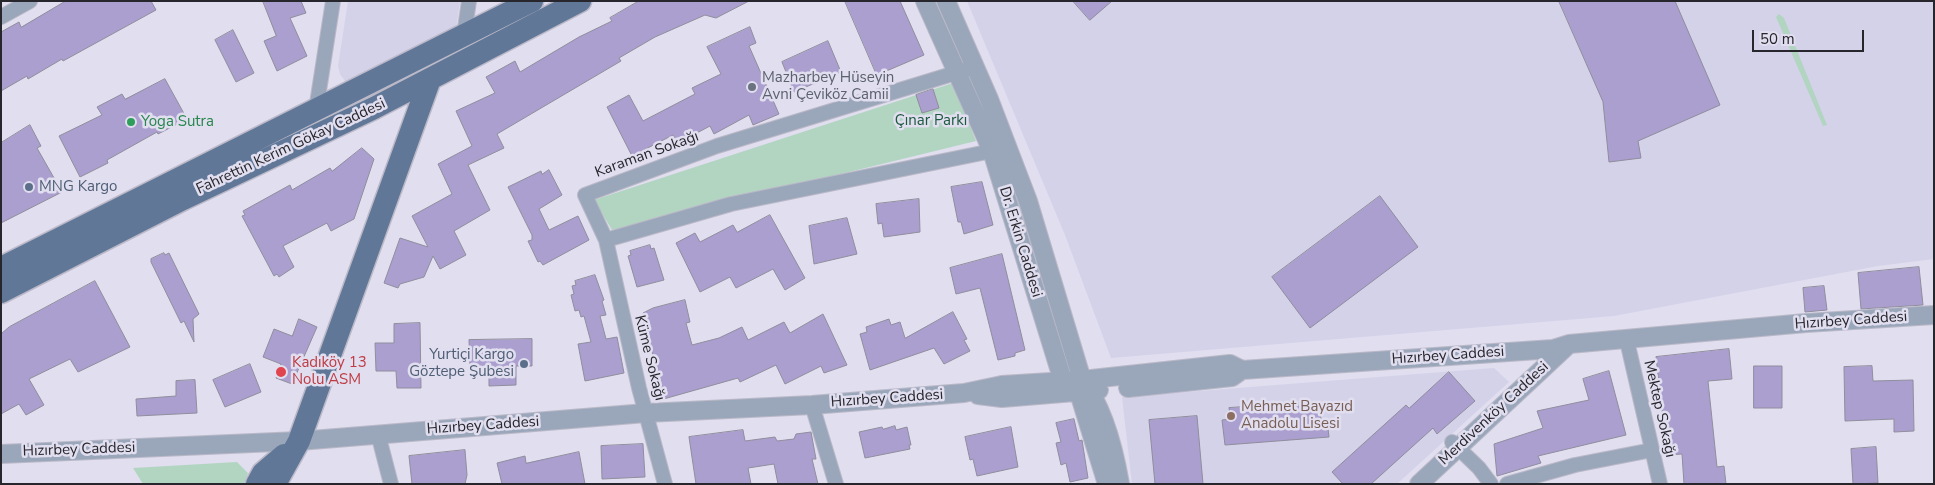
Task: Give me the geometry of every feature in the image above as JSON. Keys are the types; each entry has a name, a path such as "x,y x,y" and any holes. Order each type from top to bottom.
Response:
{"main road":[{"name":"Fahrettin Kerim Gökay Caddesi","path":"1,268 532,1"},
{"name":"Fahrettin Kerim Gökay Caddesi","path":"1,292 190,195 398,96 580,1"},
{"path":"275,484 299,441 430,79"},
{"path":"364,86 398,96 406,111 408,124 402,160"},
{"path":"257,484 264,473 299,441"}],"street":[{"path":"1,17 30,1"},
{"path":"316,110 333,1"},
{"path":"464,35 469,1"},
{"name":"Dr. Erkin Caddesi","path":"925,1 992,150 1063,381"},
{"name":"Dr. Erkin Caddesi","path":"946,1 1028,201 1084,388 1106,484"},
{"name":"Karaman Sokağı","path":"606,240 585,195 717,146 876,96 975,68"},
{"path":"606,240 731,204 992,150"},
{"name":"Küme Sokağı","path":"606,240 646,413 665,484"},
{"name":"Hızırbey Caddesi","path":"964,393 1002,398 1084,388 1561,347 1806,323 1934,315"},
{"name":"Mektep Sokağı","path":"1627,341 1660,484"},
{"path":"1406,484 1456,444 1561,347"},
{"name":"Hızırbey Caddesi","path":"1,454 299,441 646,413 812,405 964,393 1002,385 1063,381 1084,388"},
{"name":"Dr. Erkin Caddesi","path":"1084,388 1102,416 1120,484"},
{"path":"812,405 836,484"},
{"path":"378,434 391,484"},
{"path":"1456,444 1491,484"},
{"name":"Merdivenköy Caddesi","path":"1419,484 1456,444"},
{"path":"1507,484 1575,465 1652,450"}],"shaded area":[{"path":"348,1 460,1 456,29 352,83 345,81 340,74 338,66"},
{"path":"967,1 1934,1 1934,259 1878,266 1614,316 1111,358 1065,235"},
{"path":"1494,368 1509,382 1397,484 1132,484 1122,397"}],"green space":[{"path":"1779,14 1784,18 1827,125 1823,126 1776,17"},
{"name":"Çınar Parkı","path":"953,83 976,141 612,230 594,200"},
{"path":"237,462 248,473 244,484 143,484 133,468"}],"building":[{"path":"66,1 151,1 156,10 63,61 62,59 28,79 27,76 1,91 1,32 19,22 21,27"},
{"path":"263,1 301,1 306,13 290,18 307,56 277,71 264,41 276,36"},
{"path":"639,1 749,1 716,18 705,15 655,37 619,58 621,61 497,134 504,148 468,165 490,210 454,231 466,255 440,269 433,256 424,277 400,284 398,288 384,283 400,238 428,247 412,216 452,194 438,164 472,146 456,111 495,93 486,77 515,61 520,72 579,37 612,21 610,18"},
{"path":"845,1 900,1 924,55 877,75"},
{"path":"1073,1 1112,1 1090,20"},
{"path":"1559,1 1675,1 1720,105 1638,141 1641,158 1609,162 1603,102"},
{"path":"750,27 756,43 749,46 779,114 753,125 749,115 714,134 710,126 678,143 673,135 632,156 607,107 629,95 643,121 695,94 692,88 721,74 707,47"},
{"path":"233,30 254,73 236,82 215,40"},
{"path":"828,41 841,72 794,92 782,62"},
{"path":"165,79 187,119 158,134 157,132 107,160 108,163 80,177 59,136 102,115 97,107 122,94 125,99"},
{"path":"933,89 939,108 922,113 916,95"},
{"path":"30,125 41,146 37,148 62,192 1,223 1,143"},
{"path":"362,148 374,159 354,219 331,231 327,223 283,246 294,267 279,277 277,274 274,276 242,216 245,215 243,211 290,185 292,190 330,168 332,171"},
{"path":"549,170 562,195 539,209 549,230 578,216 589,240 543,265 540,261 538,262 528,241 532,240 532,235 508,187 541,171 542,174"},
{"path":"982,182 993,225 964,234 961,222 958,222 951,187"},
{"path":"1380,196 1418,247 1310,328 1272,277"},
{"path":"919,199 920,232 884,237 882,223 878,224 876,204"},
{"path":"770,215 805,278 785,290 773,269 736,288 730,277 700,292 676,243 695,233 700,242 733,225 737,232"},
{"path":"847,218 857,254 814,264 809,226"},
{"path":"650,245 651,249 654,248 664,280 637,287 628,256 631,255 630,251"},
{"path":"164,253 165,255 169,253 199,314 193,319 194,342 184,321 181,323 151,262 151,259"},
{"path":"1002,254 1025,350 1015,353 1015,356 998,360 980,288 956,294 950,268"},
{"path":"1919,267 1923,305 1861,309 1858,273"},
{"path":"595,275 604,300 602,301 606,315 600,316 606,339 617,337 624,373 585,381 578,344 591,342 584,316 581,317 579,310 575,311 571,295 574,294 572,286 576,285 575,281"},
{"path":"95,281 130,347 78,372 70,359 29,379 44,405 26,415 19,404 1,414 1,334 9,327"},
{"path":"1824,286 1827,310 1805,312 1803,288"},
{"path":"685,300 690,322 686,323 692,345 719,338 742,327 748,340 784,322 790,333 823,314 847,365 824,373 821,366 785,384 776,365 740,382 738,378 660,400 649,357 653,356 643,313 653,308"},
{"path":"953,312 967,339 964,340 970,351 944,364 934,348 870,370 860,334 867,332 866,327 889,319 891,325 900,322 905,338"},
{"path":"299,319 317,327 292,384 276,378 281,364 263,357 274,329 292,336"},
{"path":"420,323 421,388 397,388 396,371 376,371 375,343 394,343 394,324"},
{"path":"532,339 532,366 516,366 516,385 489,386 489,367 470,368 469,340"},
{"path":"1729,349 1732,379 1708,381 1717,467 1724,466 1726,484 1684,484 1682,454 1667,455 1656,357"},
{"path":"250,364 261,392 225,407 213,380"},
{"path":"1754,366 1782,366 1782,408 1754,408"},
{"path":"1872,366 1873,381 1913,380 1914,431 1894,432 1894,419 1845,421 1844,367"},
{"path":"1609,371 1626,435 1538,456 1541,463 1497,476 1494,444 1543,428 1537,411 1589,400 1583,379"},
{"path":"1449,372 1475,401 1437,434 1433,428 1371,484 1343,484 1332,472 1406,405 1409,408"},
{"path":"195,380 197,413 137,416 136,399 176,396 176,381"},
{"path":"1319,402 1321,420 1327,420 1329,437 1225,445 1222,420 1231,419 1229,408"},
{"path":"1197,416 1203,484 1155,484 1149,420"},
{"path":"1074,419 1079,441 1082,440 1088,478 1070,482 1066,463 1061,465 1056,443 1061,442 1056,423"},
{"path":"895,426 896,430 907,427 911,445 909,445 910,449 865,458 859,432"},
{"path":"1011,427 1018,467 977,476 973,459 970,460 965,437"},
{"path":"743,430 745,441 775,437 777,441 794,439 796,434 811,432 816,459 812,459 818,484 778,484 774,464 748,468 751,484 696,484 689,437"},
{"path":"643,444 645,477 602,479 601,446"},
{"path":"1876,447 1878,483 1853,484 1851,449"},
{"path":"465,450 467,475 465,484 412,484 409,456"},
{"path":"579,452 585,484 502,484 497,463 525,456 526,463"}],"place":[{"name":"Mazharbey Hüseyin Avni Çeviköz Camii","path":"752,87"},
{"name":"Yoga Sutra","path":"131,122"},
{"name":"MNG Kargo","path":"29,187"},
{"name":"Yurtiçi Kargo Göztepe Şubesi","path":"524,364"},
{"name":"Kadıköy 13 Nolu ASM","path":"281,372"},
{"name":"Mehmet Bayazıd Anadolu Lisesi","path":"1231,416"}]}
